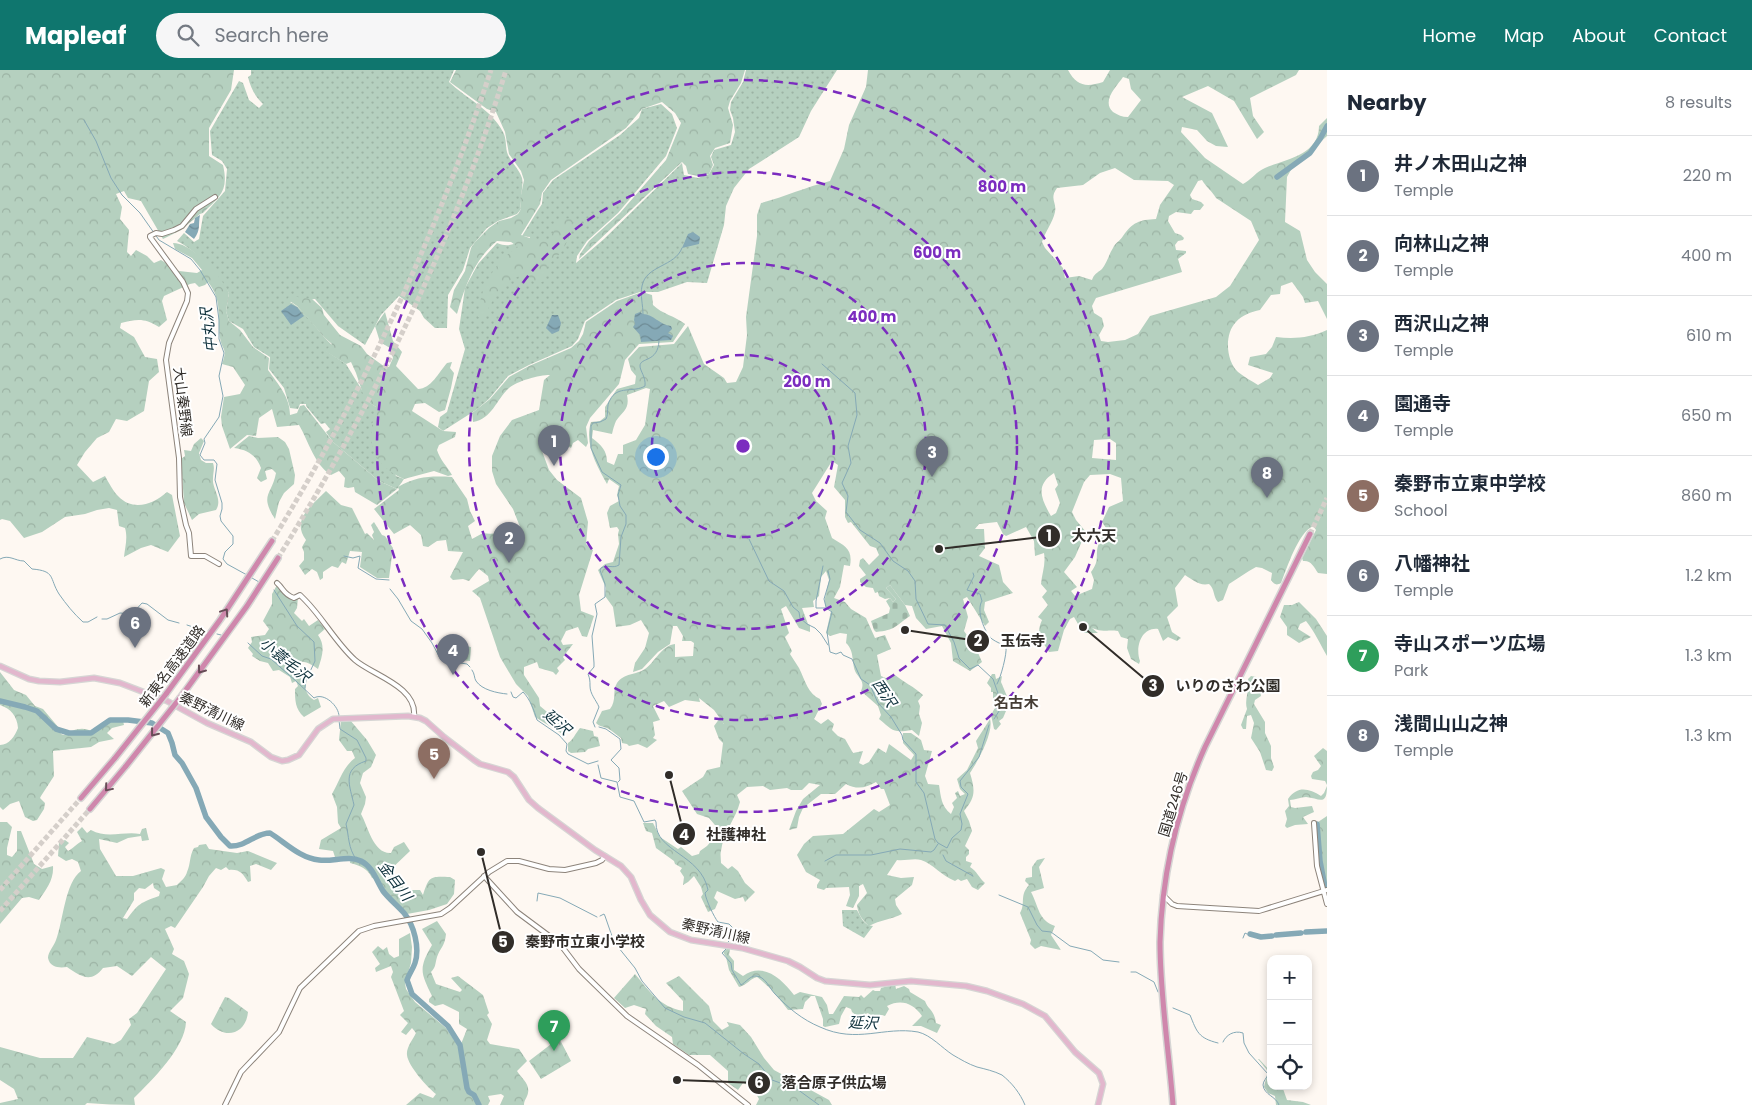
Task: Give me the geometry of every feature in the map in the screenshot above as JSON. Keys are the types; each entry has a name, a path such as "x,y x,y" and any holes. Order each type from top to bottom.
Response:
{"highway":[{"name":"国道246号","path":"1173,1105 1160,944 1164,895 1175,831 1195,770 1310,534"},
{"name":"新東名高速道路","path":"81,798 166,694 220,620 272,541"},
{"name":"新東名高速道路","path":"90,809 180,698 278,558"}],"main road":[{"name":"秦野清川線","path":"0,666 29,679 39,681 60,682 97,678 120,682 167,701 207,723 251,742 271,758 278,760 288,760 299,755 318,729 328,721 337,718 414,716 426,722 480,764 508,772 514,777 534,804 627,872 644,905 654,919 670,932 697,941 742,948 788,961 822,980 870,985 911,981 966,986 1001,996 1037,1011 1052,1022 1075,1052 1100,1073 1103,1084 1098,1105"}],"street":[{"name":"大山秦野線","path":"215,197 196,209 182,226 162,234 153,234 150,238 183,282 188,293 187,301 169,343 166,360 179,458 180,497 189,533 191,556 204,556 219,564"},
{"path":"277,583 282,591 292,598 300,595 355,660 398,687 413,706 414,716"},
{"path":"1314,823 1317,866 1327,904"},
{"path":"224,1105 242,1072 279,1032 296,995 306,981 358,931 374,926 446,912 484,876 507,861 519,861 549,869 565,870 596,863 605,856"},
{"path":"484,876 517,912 560,944 579,969 627,1016 698,1065 748,1105"},
{"path":"1164,895 1176,906 1259,911 1325,891"}],"green space":[{"path":"0,70 234,70 231,90 209,128 209,156 223,165 225,174 222,192 203,213 181,230 163,239 141,201 128,198 124,191 116,194 122,207 120,219 129,230 127,252 131,256 136,250 147,256 154,263 161,260 179,271 197,273 202,270 192,258 175,249 173,243 181,244 197,254 220,278 229,293 226,311 229,321 240,330 253,347 269,358 268,370 286,397 290,415 297,413 300,406 304,405 333,442 379,481 397,489 377,505 355,492 354,487 344,487 345,478 339,471 331,475 320,465 299,425 277,427 272,409 259,418 256,436 247,435 230,449 222,426 221,417 224,397 240,394 245,385 233,367 222,364 225,352 220,338 218,302 213,289 208,282 199,287 195,283 164,296 162,301 167,320 159,327 141,320 121,323 120,328 134,337 145,357 157,359 159,372 149,381 144,411 127,421 116,419 109,432 97,438 77,465 93,482 105,476 116,494 130,504 150,503 167,492 172,495 180,536 168,552 151,545 124,557 125,528 119,526 117,510 109,508 65,517 42,532 24,538 10,521 0,520"},
{"path":"251,70 454,70 449,82 486,111 498,124 506,141 508,155 522,178 521,209 517,214 498,221 487,228 470,248 463,270 448,295 447,328 435,328 424,318 420,311 399,296 381,315 365,345 338,326 315,299 290,302 301,310 332,345 326,351 346,364 370,403 376,407 376,416 372,425 396,476 404,479 397,489 379,481 333,442 326,432 330,429 325,423 321,424 306,404 300,404 298,409 290,408 284,388 269,369 270,357 254,347 243,329 229,321 226,311 229,293 200,257 177,241 184,233 194,242 199,239 203,216 225,191 227,169 222,161 212,155 210,131 239,81 243,83 249,100 259,108 263,104 250,85 248,77 251,75"},
{"path":"456,70 745,70 741,83 728,108 733,125 730,143 715,148 710,156 713,165 709,174 698,176 688,174 686,166 682,162 579,259 580,254 589,241 620,213 666,160 681,123 675,113 662,102 642,109 626,128 551,180 542,193 540,204 521,235 548,242 560,219 575,218 563,249 547,265 544,281 536,284 525,273 509,281 498,291 484,316 478,317 480,300 494,270 499,263 518,247 511,242 497,241 489,248 471,274 457,314 450,307 454,290 465,271 471,248 475,242 499,221 518,214 521,209 520,200 524,180 521,171 509,154 505,132 496,112 487,109 450,82"},
{"path":"746,70 837,70 811,111 799,137 749,169 734,188 726,206 724,225 707,283 687,282 658,292 640,292 616,300 585,321 578,339 572,346 508,376 489,399 476,410 443,431 438,427 440,417 447,412 465,349 459,329 465,288 478,264 497,243 510,245 529,240 530,237 522,236 542,204 543,193 553,180 620,135 639,118 642,109 661,104 672,114 677,128 666,156 618,213 587,241 577,256 576,263 604,239 682,163 684,175 698,178 709,174 714,165 711,157 714,150 731,145 735,132 730,110 731,102 743,82"},
{"path":"868,70 1068,70 1071,76 1079,83 1092,85 1103,82 1110,70 1299,70 1296,75 1250,98 1253,116 1264,132 1257,139 1234,101 1208,86 1182,97 1212,113 1228,147 1216,146 1207,141 1197,130 1182,127 1181,132 1205,158 1243,184 1262,169 1307,150 1314,144 1318,136 1319,126 1327,118 1327,136 1292,168 1287,177 1285,222 1300,231 1307,260 1315,272 1327,284 1327,319 1318,301 1305,303 1292,282 1281,286 1280,294 1271,295 1260,310 1247,314 1238,320 1232,327 1228,347 1234,367 1240,374 1258,385 1270,378 1273,373 1248,365 1250,357 1266,354 1272,347 1276,337 1302,337 1327,330 1327,574 1318,573 1312,564 1303,561 1302,558 1316,530 1313,526 1298,543 1279,584 1275,584 1271,580 1272,573 1256,567 1229,584 1223,600 1218,602 1209,584 1193,581 1185,575 1175,588 1178,606 1167,617 1172,632 1181,638 1177,641 1168,637 1163,641 1158,629 1147,631 1139,645 1139,664 1131,659 1127,648 1128,639 1121,637 1118,631 1092,628 1098,633 1084,633 1083,628 1078,629 1078,624 1074,617 1070,619 1064,630 1058,651 1049,652 1040,638 1039,630 1042,620 1038,617 1048,605 1042,597 1047,591 1041,584 1044,553 1035,556 1034,541 1026,527 1006,536 997,522 979,524 975,529 984,529 985,548 979,556 999,565 1003,582 1013,593 985,602 984,610 989,622 985,626 967,597 963,599 968,617 964,631 976,648 982,662 970,671 953,661 951,643 942,626 926,629 916,618 912,606 905,605 890,585 886,588 896,599 893,602 890,598 885,599 879,596 878,592 875,593 873,588 866,587 860,582 860,579 866,575 859,566 860,560 863,558 869,565 879,555 876,548 870,546 851,522 848,523 845,517 845,500 834,487 838,465 832,461 812,493 816,501 827,511 825,518 832,538 847,549 851,560 850,566 844,565 840,587 834,598 845,602 851,609 866,618 875,638 885,635 891,649 877,655 881,676 888,679 895,675 923,695 918,701 922,723 919,736 912,730 894,730 879,719 881,715 878,706 861,691 862,683 856,673 851,650 846,643 847,634 840,633 830,636 826,633 831,611 825,606 829,580 826,571 821,577 819,596 813,601 814,607 802,608 810,625 810,632 799,628 786,606 781,609 789,633 785,637 792,651 790,654 812,694 820,699 822,704 814,719 821,724 828,719 834,724 832,730 838,736 845,739 853,753 863,751 859,763 863,765 869,762 878,748 886,753 889,744 911,760 914,755 903,743 903,733 911,733 921,740 924,750 932,751 925,776 928,784 939,785 943,804 951,814 954,807 952,803 957,798 955,793 958,791 960,796 965,794 960,789 957,779 967,770 978,748 976,741 990,719 991,725 984,746 970,773 973,793 971,802 964,811 972,831 965,846 969,850 966,861 972,863 970,867 985,883 978,890 972,887 967,879 955,881 921,860 897,860 887,875 901,878 914,877 912,885 895,899 896,905 902,914 869,926 861,917 857,905 867,893 863,884 859,886 859,896 853,908 846,906 850,895 849,887 826,888 824,890 817,888 820,880 806,872 797,855 804,844 813,836 843,834 874,809 879,812 890,805 884,789 881,789 876,782 861,788 846,784 835,794 821,794 803,808 797,828 789,830 803,799 820,785 809,783 802,790 787,788 770,790 763,786 747,787 737,795 740,802 722,844 721,863 728,869 732,866 738,871 745,883 755,892 745,902 743,897 735,899 717,891 714,898 718,902 715,909 708,912 701,897 703,894 701,887 694,876 683,885 684,877 680,871 682,868 656,848 652,833 646,831 643,823 653,823 660,837 678,849 681,847 692,856 699,854 720,831 709,818 697,814 682,791 703,777 707,770 720,767 723,743 719,739 714,726 720,718 714,710 699,698 700,702 685,700 669,707 664,701 653,706 660,720 653,722 655,735 653,738 657,740 647,748 638,744 629,746 622,743 621,738 609,729 596,723 602,711 610,709 612,706 615,689 620,680 645,669 670,645 675,644 675,657 693,656 694,643 682,641 683,636 677,626 673,626 670,644 658,652 642,669 633,672 635,663 645,648 649,633 641,620 630,625 616,627 613,607 605,596 606,588 598,570 605,564 613,562 619,544 619,530 617,527 610,528 607,513 610,506 619,501 617,495 619,486 609,479 607,484 590,447 589,430 591,422 600,421 605,417 605,407 617,389 635,384 636,376 631,370 628,359 639,347 674,344 688,326 704,364 724,378 727,383 736,382 743,367 747,335 746,317 757,236 757,215 761,203 830,181 844,149 849,125 866,87","holes":["1123,77 1129,79 1131,89 1141,100 1128,117 1120,116 1110,108 1109,98","1115,168 1134,180 1168,181 1174,185 1160,205 1156,219 1141,221 1133,225 1115,245 1104,267 1092,280 1079,276 1065,278 1063,268 1042,242 1054,216 1053,198 1057,188 1083,185 1100,173","1202,180 1216,198 1251,221 1259,240 1230,286 1216,297 1150,316 1138,334 1125,340 1101,341 1099,335 1104,326 1102,318 1094,313 1092,306 1096,298 1182,272 1178,259 1186,251 1176,250 1175,245 1184,238 1175,233 1168,221 1169,216 1176,212 1191,214 1194,210 1200,210 1204,205 1192,199 1190,195 1198,181","646,388 650,389 645,425 636,440 623,445 623,454 618,454 614,465 607,462 603,448 592,438 593,430 612,434 616,421 627,407 627,395","1110,439 1116,443 1116,460 1092,458 1094,440","1054,473 1058,485 1055,489 1060,503 1056,513 1051,516 1043,498 1042,487 1044,482","1110,474 1121,478 1123,501 1109,507 1102,522 1106,528 1098,547 1096,564 1091,572 1094,580 1092,589 1075,596 1071,591 1077,587 1064,572 1075,557 1086,532 1072,512 1084,482 1090,475"]},
{"path":"642,292 652,295 653,305 657,308 685,324 673,342 639,344 625,360 619,384 590,418 586,427 588,443 586,447 578,440 573,443 571,448 552,437 542,451 549,470 557,480 581,498 588,522 586,544 593,550 579,595 581,611 594,616 587,637 582,636 578,627 566,631 561,641 563,645 573,644 563,657 565,660 557,668 559,671 556,675 553,672 539,668 537,662 524,667 524,675 539,698 540,706 552,716 559,715 564,735 535,717 528,696 516,684 500,657 480,598 472,591 489,581 488,576 479,569 469,581 463,579 453,580 450,577 463,552 448,551 446,540 437,541 428,547 423,546 421,535 410,525 394,534 374,509 399,490 398,487 412,481 431,477 452,477 467,499 475,521 468,526 472,539 483,533 497,533 520,527 513,509 496,484 492,471 492,456 500,436 512,420 539,410 544,380 550,375 528,379 513,385 504,393 489,413 479,420 473,422 472,413 490,399 509,377 571,348 579,341 586,322 617,301"},
{"path":"290,296 312,299 322,308 324,315 340,335 361,346 367,354 385,367 389,367 393,358 390,348 380,342 375,326 385,312 393,341 402,352 396,366 418,389 431,383 447,363 452,362 450,368 454,373 445,410 439,412 425,403 415,404 412,411 443,431 456,432 455,437 439,445 437,450 452,475 448,476 434,471 404,479 383,465 374,452 372,444 371,435 376,407 365,400 351,362 346,364 325,351 332,344 297,306 287,299"},
{"path":"249,436 258,438 278,437 285,442 289,449 295,475 294,484 284,493 279,502 275,519 270,511 267,499 276,473 272,469 265,471 267,479 261,482 257,478 261,468 254,456 234,448"},
{"path":"201,438 204,441 199,453 201,460 206,463 213,463 213,483 218,498 218,506 216,510 199,514 192,520 184,503 181,459 185,456 184,450 191,451 194,444"},
{"path":"326,491 341,505 352,508 365,534 367,533 374,540 372,535 374,532 371,525 374,522 382,535 385,536 393,548 389,578 377,578 360,567 362,552 350,551 346,564 342,562 338,568 332,566 323,572 323,578 320,580 317,572 312,569 305,575 299,566 304,560 302,547 306,540 302,533 302,520 309,508"},
{"path":"277,585 287,596 298,597 297,608 294,613 302,621 304,619 309,626 318,620 325,629 318,635 323,647 318,669 304,662 297,661 289,664 306,679 307,694 314,700 318,698 321,707 304,717 296,704 295,689 298,686 296,681 292,683 290,677 279,670 273,671 268,663 252,656 253,654 248,648 252,642 251,637 265,635 269,629 263,621 272,604 272,594"},
{"path":"890,585 905,605 910,616 892,629 876,632 871,621 889,613 890,608 886,601 890,598 893,602 896,599 886,588"},
{"path":"1299,602 1316,619 1327,636 1327,656 1306,621 1300,624 1298,629 1311,637 1299,643 1287,635 1287,627 1280,617 1284,605 1292,605"},
{"path":"445,643 471,647 470,661 459,660 458,662 442,659 438,653 444,648"},
{"path":"0,672 14,690 26,695 35,706 43,709 59,728 61,734 64,735 81,729 91,731 105,722 123,721 124,725 112,728 107,733 114,739 99,742 91,747 53,751 54,776 40,798 45,803 44,809 37,820 33,821 25,817 19,801 10,804 3,810 0,807 0,745 11,739 18,728 13,714 0,705"},
{"path":"992,674 995,674 996,679 1002,676 1001,682 1009,701 1008,706 1003,708 1006,711 1003,718 999,721 1001,724 996,730 994,729 991,715 997,704 994,701 995,699 993,699 993,692 991,692 991,688 987,683"},
{"path":"1251,676 1256,677 1259,684 1261,696 1255,700 1254,704 1265,722 1265,733 1271,746 1271,758 1274,767 1272,771 1266,770 1260,752 1251,738 1254,723 1251,715 1247,716 1246,729 1243,729 1241,725 1247,709 1248,679"},
{"path":"341,720 350,720 367,740 376,755 371,767 363,773 360,783 366,797 361,814 375,844 385,852 391,853 394,847 404,842 410,851 388,872 407,890 420,890 423,895 431,878 450,877 455,880 454,894 447,904 407,914 388,896 379,880 372,878 363,868 350,863 351,856 335,857 333,851 319,849 321,840 341,828 338,823 337,807 332,794 344,770 355,758 352,751 347,751 339,740"},
{"path":"580,728 593,731 594,736 598,737 600,746 588,749 585,752 571,753 568,751 568,743"},
{"path":"1323,748 1327,751 1327,785 1325,781 1312,779 1311,776 1321,766 1314,756"},
{"path":"1327,786 1327,793 1324,799 1306,797 1290,800 1291,807 1312,806 1314,812 1303,817 1308,824 1287,828 1285,826 1287,819 1285,811 1289,806 1288,799 1292,795 1300,790 1308,790 1321,796"},
{"path":"1327,816 1326,887 1321,863 1318,822"},
{"path":"0,822 7,822 12,827 7,855 12,857 17,851 17,831 21,831 34,864 42,869 53,866 53,871 47,889 39,900 29,897 22,898 0,924"},
{"path":"82,827 87,833 91,830 103,834 140,834 142,829 146,828 149,840 142,841 141,836 128,838 117,843 99,839 100,849 116,876 133,876 161,868 165,870 162,879 166,887 177,885 184,877 192,851 199,845 206,844 209,849 237,853 248,851 277,863 271,870 256,864 250,866 251,881 248,882 239,871 229,870 226,867 221,870 216,868 175,928 171,926 165,929 174,949 172,954 184,961 189,974 183,998 170,1011 186,1022 184,1032 174,1053 134,1098 135,1105 87,1103 85,1105 0,1105 0,1103 18,1099 14,1089 0,1080 0,1047 40,1058 73,1058 87,1037 114,1044 121,1040 131,1025 129,1019 137,1013 166,969 151,957 132,976 117,966 103,968 94,976 85,977 67,967 56,967 49,961 48,956 55,942 71,884 81,871 78,862 72,859 66,861 58,856 59,843 65,840 69,843 65,847 68,851 70,850 82,841 77,832","holes":["153,883 154,888 160,892 159,896 140,904 127,919 123,918 134,900 134,893 139,888 145,889"]},
{"path":"1045,858 1039,867 1044,888 1031,892 1042,917 1055,926 1051,935 1061,950 1041,946 1035,949 1030,944 1031,940 1020,913 1023,906 1023,896 1029,885 1025,881 1026,878 1032,877 1032,867 1037,860"},
{"path":"842,910 857,910 865,923 873,926 864,938 843,926"},
{"path":"437,921 446,934 435,967 431,972 436,984 460,992 462,990 451,978 458,976 483,995 489,1013 487,1015 492,1024 487,1040 490,1044 519,1049 527,1061 517,1071 528,1086 524,1105 500,1105 504,1096 501,1094 488,1096 490,1101 488,1105 406,1105 420,1093 433,1098 436,1094 428,1087 408,1060 408,1049 416,1033 412,1028 406,1035 401,1032 408,1023 400,1015 404,1011 391,977 393,972 391,966 376,972 375,968 380,964 372,952 378,946 383,950 387,947 389,954 394,958 399,956 399,939 410,933 412,947 411,963 405,983 406,989 415,1002 446,1028 456,1043 461,1044 467,1029 459,1024 459,1012 443,1004 435,1006 429,1002 432,996 423,976 423,966 432,945 422,929"},
{"path":"728,948 730,949 729,955 734,961 734,970 743,976 758,970 765,971 778,978 794,995 800,992 822,997 827,1005 829,1014 833,1014 844,996 859,997 861,995 864,998 873,990 880,991 881,988 895,984 896,989 904,986 925,1001 934,1015 936,1023 941,1025 937,1033 921,1026 912,1026 922,1016 911,1005 897,1003 887,1006 889,1009 885,1016 871,1017 868,1013 863,1015 866,1023 865,1030 861,1030 857,1016 851,1009 846,1007 839,1024 825,1027 823,1026 823,1019 815,996 811,996 805,1002 803,1009 788,1010 774,992 757,977 739,987 729,970 723,952"},
{"path":"635,974 661,1002 683,1011 683,1001 666,983 679,976 709,1006 713,1021 722,1030 729,1026 727,1022 740,1025 751,1037 774,1070 829,1100 832,1105 756,1105 759,1099 752,1087 743,1083 738,1090 728,1083 728,1071 710,1055 689,1055 673,1044 672,1037 656,1026 645,1014 646,1009 634,1005 625,1008 614,998"},
{"path":"225,997 248,1012 243,1025 234,1032 222,1032 211,1024"},
{"path":"559,1038 571,1061 541,1079 529,1061"},
{"path":"1258,1059 1267,1068 1267,1071"},
{"path":"1267,1076 1267,1090 1283,1090 1287,1100 1311,1105 1276,1105 1275,1096 1268,1093 1264,1087"}],"water":[{"path":"200,215 198,230 194,239 185,232 190,224 194,223 195,218"},
{"path":"693,232 700,237 699,244 682,248 688,234"},
{"path":"291,304 297,307 304,316 291,325 281,311"},
{"path":"640,312 671,326 672,329 668,333 673,336 671,340 641,342 640,335 633,327 635,324 635,314"},
{"path":"552,315 558,315 561,323 559,331 552,334 546,328"}],"waterway":[{"name":"中丸沢","path":"84,120 96,141 111,178 122,195 140,213 159,240 191,259 216,297 219,339 224,353 219,376 223,396 219,417 204,439 205,443 200,455 204,460 214,460 217,464 215,480 222,503 221,521 233,536 233,544 225,552 223,559 227,564 247,575"},
{"path":"1277,177 1310,153 1327,126"},
{"path":"643,314 641,289 645,279 649,274 673,259 682,248"},
{"path":"595,727 593,722 599,707 591,692 588,674 594,667 592,636 597,614 595,604 605,597 605,584 601,568 619,565 621,537 626,524 626,515 620,506 618,495 621,485 602,472 591,448 591,426 593,423 606,419 609,402 617,392 645,386 640,366 643,361 656,353 659,341"},
{"path":"822,364 855,393 857,415 848,446 851,463 842,483 848,496 846,512 860,530 880,543 893,561 908,571 915,581 916,599 928,624 945,625 954,642 959,658 970,669 978,665 993,679 1001,702 1001,708 994,719"},
{"path":"749,539 769,581 784,591 793,607 799,612 800,618 815,628 828,645"},
{"name":"延沢","path":"344,556 353,558 360,556 358,568 376,579 389,580"},
{"name":"小蓑毛沢","path":"0,559 9,557 24,561 32,569 45,572 51,576 62,598 83,622 88,622 97,617"},
{"name":"西沢","path":"823,566 816,608 826,608 832,612 827,632 830,652 836,654 841,652 852,659 861,679 870,685 878,703 891,717 903,740 916,754 916,782 924,793 935,839 947,848 952,838 961,830 960,814 968,794 961,787 960,781 979,757 989,725"},
{"path":"826,607 824,599 830,579 828,571"},
{"path":"973,573 974,576 967,590 980,594 982,601 980,615 986,631 992,639 1006,647 1006,655 997,684"},
{"name":"中丸沢","path":"252,578 259,582"},
{"name":"延沢","path":"390,589 411,621 422,629 441,660 467,664 470,667"},
{"name":"中丸沢","path":"274,590 297,626 314,642 315,661 306,680 305,688"},
{"name":"小蓑毛沢","path":"102,619 107,619 120,613 132,614 142,603 147,604 168,620 179,623"},
{"name":"小蓑毛沢","path":"187,625 199,629"},
{"name":"小蓑毛沢","path":"217,634 221,635"},
{"name":"小蓑毛沢","path":"248,643 262,656 271,659 314,698 326,698 334,704 339,716"},
{"name":"延沢","path":"472,670 476,681 482,687 494,692 507,694"},
{"name":"延沢","path":"511,692 513,697 516,698 523,692 530,701 537,720 559,735 567,744 566,751 568,754 588,764 598,761"},
{"name":"金目川","path":"0,701 37,711 56,729 69,733 91,733 110,720 152,723 168,733 175,755 182,763 196,788 206,817 230,846 236,846 260,835 270,833 299,853 312,859 356,859 365,864 371,870 383,891 404,913 411,924 417,951 415,963 407,980 412,994 448,1026 460,1045 467,1088 474,1095 479,1105"},
{"name":"小蓑毛沢","path":"339,720 340,729 357,740 366,758 366,761 358,764 353,769 349,779 354,805 346,824 350,846 356,859"},
{"path":"599,727 606,729 620,739 621,749 611,760 619,768 620,780 618,782"},
{"name":"延沢","path":"598,765 601,778 617,782 620,797 634,801 644,822 655,820 658,832 663,840 697,868 704,878 708,890 705,893 716,920 729,924 732,927 735,935 728,942"},
{"path":"1317,824 1320,861 1325,887"},
{"path":"825,861 836,855 871,855 900,849 931,852 938,844"},
{"name":"西沢","path":"943,855 946,861 973,876"},
{"path":"537,901 538,893 560,898 597,917"},
{"name":"西沢","path":"999,895 1028,907 1042,931 1051,932 1070,946 1091,951 1103,960 1119,962"},
{"path":"600,916 604,914 614,942 635,968 642,981 665,1008 684,1017 705,1023 759,1064 772,1080 797,1089 819,1105"},
{"path":"1306,932 1327,931"},
{"path":"1243,938 1245,933 1247,934"},
{"path":"1276,935 1301,933"},
{"path":"1250,934 1261,937 1272,936"},
{"name":"延沢","path":"727,948 722,953 731,963 732,970 741,985 754,976 762,978 785,1004 814,1024 833,1032 846,1034 894,1031 918,1032 932,1039 964,1061 1002,1075 1015,1088 1025,1105"},
{"name":"西沢","path":"1131,972 1136,972 1154,982 1158,992"},
{"name":"西沢","path":"1173,1008 1190,1015 1199,1034 1206,1039 1218,1043"},
{"name":"西沢","path":"1223,1042 1231,1034 1236,1032 1243,1033 1244,1043 1249,1053 1268,1074 1263,1084 1264,1088 1279,1105"}],"tunnel":[{"path":"272,541 337,428 395,312 422,253 446,193 470,132 491,70"},
{"path":"278,558 346,441 408,321 436,260 461,198 506,70"},
{"path":"1310,534 1327,498"},
{"path":"0,890 81,798"},
{"path":"0,911 90,809"}],"place":[{"name":"井ノ木田山之神","path":"554,466"},
{"name":"西沢山之神","path":"932,477"},
{"name":"浅間山山之神","path":"1267,498"},
{"name":"大六天","path":"939,549"},
{"name":"向林山之神","path":"509,563"},
{"name":"いりのさわ公園","path":"1083,627"},
{"name":"玉伝寺","path":"905,630"},
{"name":"八幡神社","path":"135,648"},
{"name":"園通寺","path":"453,675"},
{"name":"社護神社","path":"669,775"},
{"name":"秦野市立東中学校","path":"434,779"},
{"name":"秦野市立東小学校","path":"481,852"},
{"name":"寺山スポーツ広場","path":"554,1051"},
{"name":"落合原子供広場","path":"677,1080"}],"district":[{"name":"名古木","path":"1016,703"}]}
